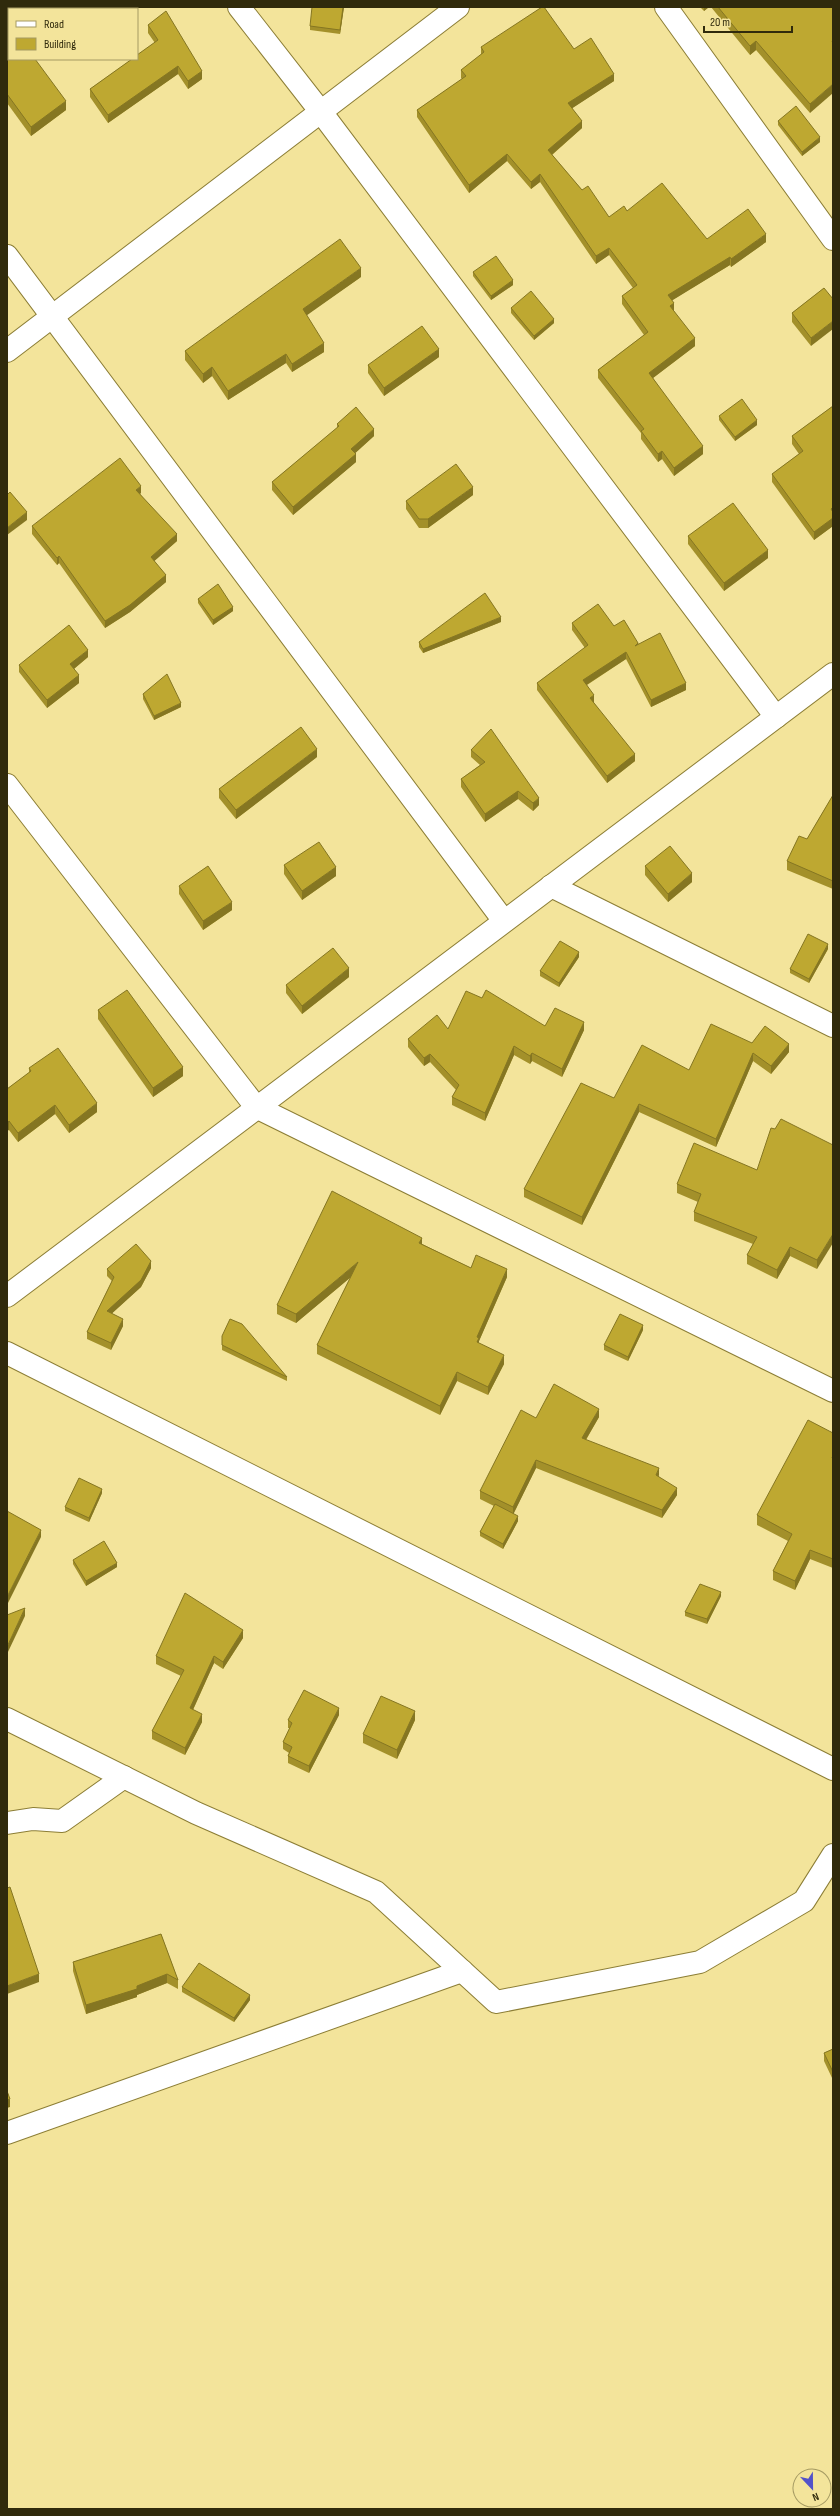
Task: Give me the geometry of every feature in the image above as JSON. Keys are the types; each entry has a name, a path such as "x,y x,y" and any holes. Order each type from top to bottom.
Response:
{"street":[{"path":"239,7 321,112 776,717"},
{"path":"7,351 458,7"},
{"path":"666,7 833,239"},
{"path":"7,256 504,921"},
{"path":"7,1296 256,1106 552,886 833,674"},
{"path":"7,785 256,1106 833,1391"},
{"path":"552,886 833,1026"},
{"path":"7,1353 833,1769"},
{"path":"7,1719 196,1812 376,1892 496,2002 700,1962 804,1901 833,1855"},
{"path":"7,1823 33,1819 62,1821 124,1777"},
{"path":"7,2134 462,1971"}],"building":[{"path":"7,7 86,7 8,8 8,34"},
{"path":"312,7 343,7 340,30 310,26"},
{"path":"544,7 574,49 591,38 614,74 568,103 582,121 548,150 582,190 588,186 609,217 624,206 627,211 662,183 707,239 748,209 766,234 731,259 730,257 668,295 674,303 670,306 695,338 649,373 703,446 674,468 662,451 658,454 641,431 644,429 598,370 648,332 622,296 637,285 609,248 596,256 540,174 531,182 507,154 469,185 417,110 466,76 461,70 484,52 481,47"},
{"path":"718,7 833,7 833,84 810,104 756,41 750,46"},
{"path":"166,11 202,71 188,81 178,66 108,115 90,89 131,60 138,60 138,54 158,40 148,25"},
{"path":"7,58 8,60 36,60 66,101 31,127 7,94"},
{"path":"796,106 820,137 802,152 778,121"},
{"path":"340,239 361,268 303,309 324,343 292,364 286,354 228,391 212,367 203,374 185,351"},
{"path":"496,256 513,280 491,296 473,272"},
{"path":"824,288 833,299 833,321 811,338 792,313"},
{"path":"531,291 554,319 534,336 511,308"},
{"path":"422,326 439,349 384,388 368,365"},
{"path":"742,399 757,420 735,437 719,416"},
{"path":"833,406 833,507 831,509 833,512 833,518 814,532 772,474 803,451 792,436"},
{"path":"356,407 374,429 351,449 356,454 293,507 272,482 339,426 337,424"},
{"path":"120,458 141,486 136,490 177,534 151,557 166,575 130,605 105,621 59,556 57,558 32,526"},
{"path":"456,464 473,487 428,519 419,519 406,501"},
{"path":"10,492 27,512 7,528 7,495"},
{"path":"733,503 768,550 724,583 688,536"},
{"path":"218,584 233,607 213,620 198,599"},
{"path":"485,593 501,617 423,649 419,642"},
{"path":"598,604 614,626 624,620 638,643 635,646 660,633 686,683 651,700 626,652 583,680 594,695 590,698 635,754 607,776 537,683 588,645 572,623"},
{"path":"69,625 88,650 70,664 79,675 47,700 19,665"},
{"path":"167,674 181,703 154,716 143,694"},
{"path":"301,727 317,749 236,810 219,789"},
{"path":"491,729 539,798 533,803 518,791 485,814 461,779 485,762 471,750"},
{"path":"833,795 833,881 787,861 799,836 807,839"},
{"path":"319,842 336,867 302,891 284,865"},
{"path":"670,846 692,873 668,894 645,866"},
{"path":"208,866 232,902 203,921 179,886"},
{"path":"808,934 828,944 809,979 790,969"},
{"path":"560,941 579,952 559,983 540,971"},
{"path":"333,948 349,968 302,1006 286,985"},
{"path":"127,990 183,1067 153,1088 98,1010"},
{"path":"486,990 545,1026 555,1008 584,1022 562,1069 532,1053 530,1056 514,1046 485,1113 452,1097 459,1085 430,1054 424,1058 408,1039 437,1015 448,1029 466,991 482,998"},
{"path":"711,1024 752,1043 765,1026 789,1044 771,1066 753,1053 716,1139 639,1104 582,1217 524,1189 581,1083 614,1098 642,1045 689,1070"},
{"path":"58,1048 97,1103 69,1125 55,1105 18,1133 9,1121 7,1123 7,1089 31,1071 29,1068"},
{"path":"781,1119 833,1145 833,1234 817,1260 790,1247 777,1270 747,1255 757,1237 694,1212 701,1194 677,1184 694,1143 757,1170 771,1128 775,1129"},
{"path":"332,1191 422,1238 419,1243 471,1268 476,1255 507,1269 477,1337 479,1338 477,1342 504,1355 488,1387 457,1372 440,1406 317,1345 358,1262 296,1314 277,1305"},
{"path":"136,1244 151,1261 141,1280 107,1311 123,1319 111,1343 87,1332 114,1277 107,1269"},
{"path":"620,1314 643,1325 628,1357 604,1345"},
{"path":"230,1319 242,1324 287,1377 222,1345 222,1336"},
{"path":"554,1384 599,1409 582,1438 659,1468 656,1475 677,1488 662,1510 536,1460 513,1507 480,1491 521,1410 536,1418"},
{"path":"808,1420 833,1433 833,1559 810,1550 795,1581 773,1571 792,1534 757,1515"},
{"path":"79,1478 102,1489 89,1518 65,1507"},
{"path":"495,1504 518,1516 503,1544 480,1532"},
{"path":"7,1511 41,1530 7,1597"},
{"path":"104,1541 117,1563 86,1581 73,1560"},
{"path":"700,1584 721,1592 707,1619 685,1612"},
{"path":"185,1593 243,1630 223,1662 214,1656 190,1708 202,1714 185,1748 152,1731 184,1670 156,1656"},
{"path":"25,1608 7,1647 7,1615"},
{"path":"304,1690 339,1708 309,1766 288,1756 292,1747 283,1742 292,1723 288,1720"},
{"path":"381,1696 415,1711 397,1750 363,1734"},
{"path":"10,1887 39,1974 7,1986 7,1888"},
{"path":"161,1934 178,1980 167,1974 137,1986 137,1989 86,2005 73,1962"},
{"path":"199,1963 250,1995 234,2018 182,1987"},
{"path":"833,2049 833,2072 824,2053"},
{"path":"7,2091 10,2099 7,2100"}]}
